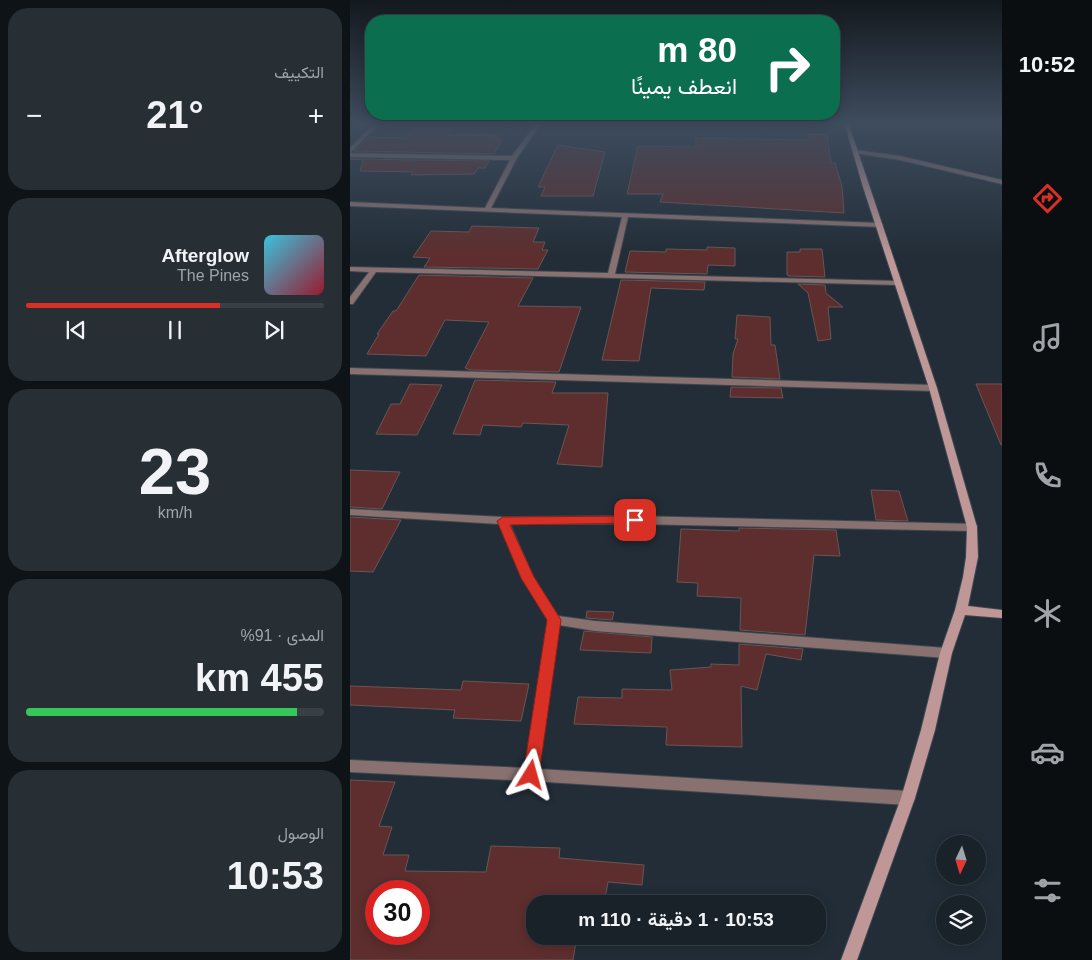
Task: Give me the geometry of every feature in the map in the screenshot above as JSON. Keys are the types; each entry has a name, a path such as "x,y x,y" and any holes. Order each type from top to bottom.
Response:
{"main road":[{"path":"849,960 908,798 928,730 946,653 961,610 972,557 972,527 933,388 861,167"},
{"path":"961,610 1002,614"}],"street":[{"path":"488,208 509,167"},
{"path":"937,167 1002,182"},
{"path":"350,204 880,225"},
{"path":"611,275 626,214"},
{"path":"350,269 898,283"},
{"path":"350,302 374,269"},
{"path":"350,371 933,388"},
{"path":"350,512 503,521 645,520 972,527"},
{"path":"503,521 528,578 554,620 531,775"},
{"path":"554,620 595,626 946,653"},
{"path":"350,766 908,798"}],"building":[{"path":"361,167 486,167 478,168 474,174 411,175 413,172 360,171"},
{"path":"548,167 601,167 593,196 541,196 545,187 538,187"},
{"path":"633,167 836,167 842,186 844,213 660,202 663,194 627,194"},
{"path":"472,226 539,228 533,242 545,242 542,250 548,250 538,269 424,267 430,258 413,257 431,231 469,232"},
{"path":"707,247 735,248 735,266 708,265 707,274 625,272 630,251 666,252 666,249 707,250"},
{"path":"800,249 822,249 825,277 787,275 787,252 800,252"},
{"path":"419,275 533,278 518,306 581,307 559,372 470,370 465,368 489,322 445,320 426,356 367,354 379,334 377,334 393,311 396,311"},
{"path":"621,280 705,282 704,290 651,288 639,361 602,360"},
{"path":"798,284 825,285 826,293 843,307 828,307 831,339 818,341 808,293"},
{"path":"737,315 770,317 771,345 775,345 780,379 732,377 733,354 738,339 735,339"},
{"path":"475,380 556,382 552,393 608,393 602,467 557,464 569,425 523,423 521,427 483,425 480,435 453,434"},
{"path":"410,384 442,385 417,435 376,434 391,404 400,404"},
{"path":"976,384 1002,384 1002,445 1001,445"},
{"path":"731,387 781,388 783,398 730,397"},
{"path":"350,470 400,472 382,509 350,507"},
{"path":"871,490 899,491 908,521 876,520"},
{"path":"350,517 401,520 373,572 350,571"},
{"path":"739,528 836,530 840,556 814,555 805,635 740,630 741,598 697,596 698,583 677,582 681,529 739,531"},
{"path":"587,611 614,612 612,620 586,618"},
{"path":"584,631 652,637 651,653 580,650"},
{"path":"739,644 803,649 801,660 766,654 757,690 741,686 742,747 666,745 667,727 574,724 578,697 622,698 622,689 672,690 670,670 711,667 711,664 739,665"},
{"path":"463,681 529,684 521,721 453,718 455,710 350,705 350,686 461,690"},
{"path":"350,780 395,782 379,826 392,827 383,855 409,855 405,871 486,872 491,846 560,848 559,858 644,865 642,885 608,882 606,895 526,895 526,945 576,945 573,960 350,960"}],"route":[{"path":"531,775 554,620 528,578 503,521 635,520"}]}
